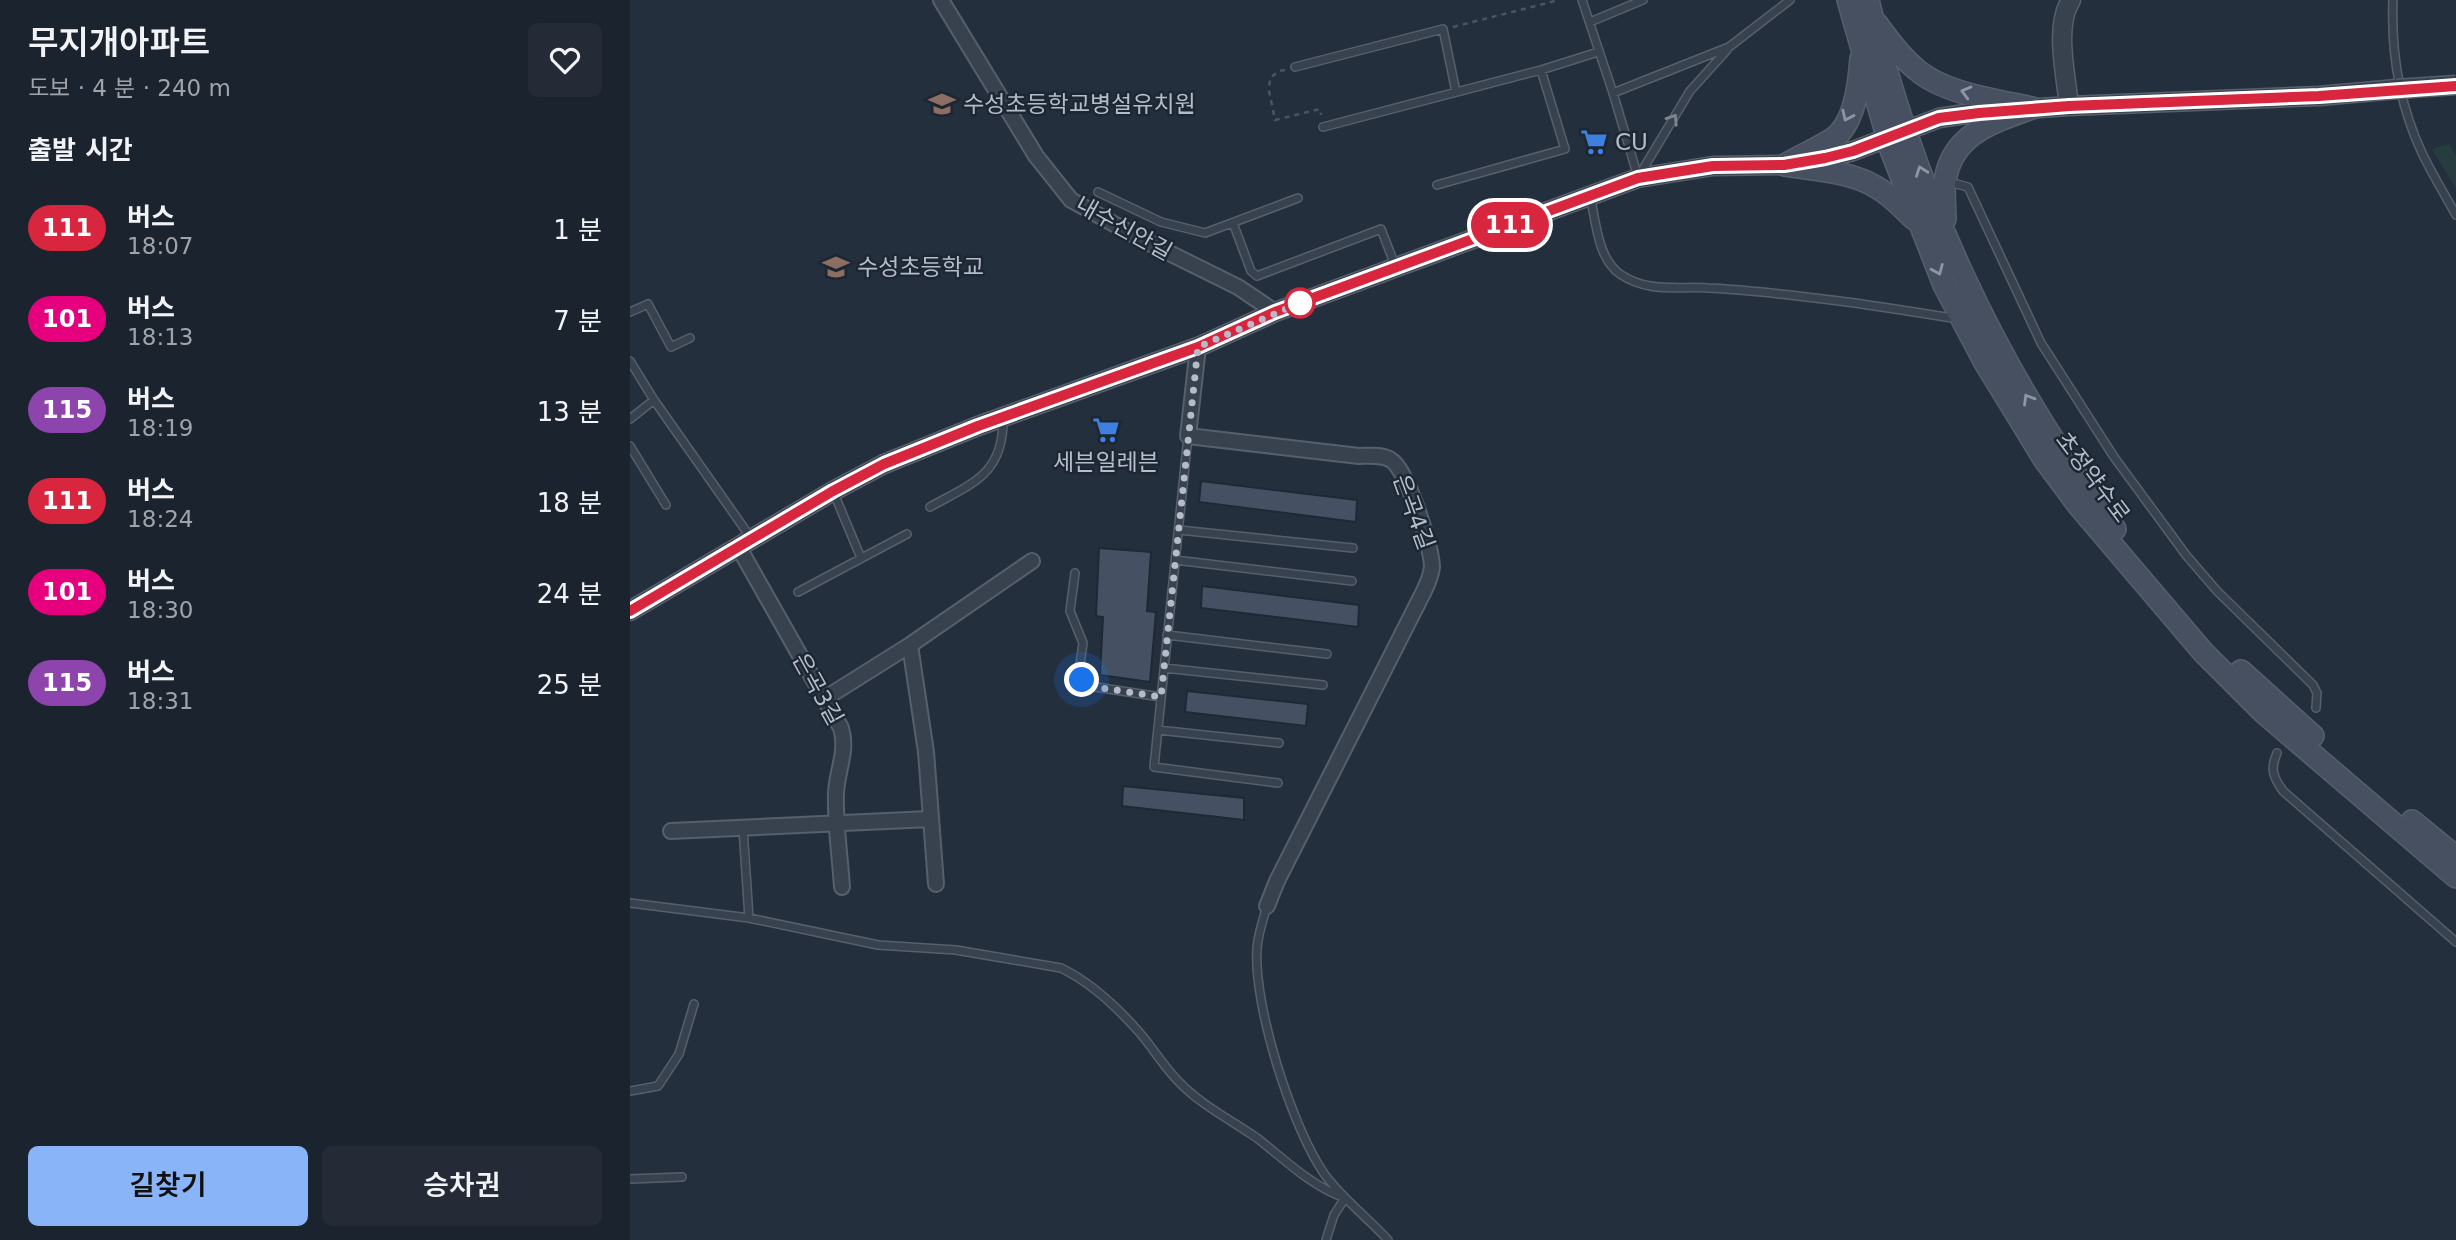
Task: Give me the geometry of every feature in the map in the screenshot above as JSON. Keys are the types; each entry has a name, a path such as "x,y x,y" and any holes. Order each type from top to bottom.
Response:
{"main road":[{"name":"초정약수로","path":"1848,0 1863,50 1897,134 1977,307 2053,442 2098,506 2156,581 2224,655 2282,709 2456,857"},
{"name":"초정약수로","path":"1870,8 1918,224 1944,285 1983,361 2044,459 2078,505 2203,652 2264,713 2456,877"},
{"path":"1870,8 1896,49 1919,72 1940,85 2032,108"},
{"path":"1784,165 1836,136 1847,120 1855,98 1863,50"},
{"path":"1946,235 1945,181 1954,156 1965,140 1983,126 2032,108"},
{"path":"1784,165 1847,175 1875,186 1892,198 1918,224"}],"street":[{"name":"내수신안길","path":"942,0 1036,156 1071,200 1139,238 1238,287 1275,312"},
{"path":"2065,4 2062,24 2069,106"},
{"path":"630,611 833,491 884,464 1003,417 1198,347 1275,312 1638,178 1713,166 1784,165 1853,151 1939,118 2032,108 2319,96 2456,85"},
{"path":"1188,436 1198,347"},
{"name":"은곡4길","path":"1188,436 1359,456 1381,456 1392,460 1400,468 1412,493 1430,555 1432,567 1423,593 1277,881 1267,906"},
{"name":"은곡3길","path":"745,542 841,728 844,754 836,793 842,887"},
{"path":"824,699 910,645 1032,561"},
{"path":"910,645 926,752 936,884"},
{"path":"671,831 930,819"}],"lane":[{"path":"1582,0 1638,178"},
{"path":"1590,22 1643,0"},
{"path":"1638,178 1690,92 1729,47 1790,0"},
{"path":"2393,0 2392,30 2396,64 2407,111 2422,152 2456,215"},
{"path":"1295,67 1443,29 1456,92"},
{"path":"1613,93 1729,47"},
{"path":"1323,127 1598,52"},
{"path":"1437,185 1565,149 1541,69"},
{"path":"1945,181 1968,187 2041,343 2114,457 2186,555 2217,591 2313,685 2317,693 2316,708"},
{"path":"1098,192 1161,222 1205,233 1298,198"},
{"path":"1589,195 1604,255 1610,266 1621,275 1644,285 1662,288 1705,287 1847,302 1962,319"},
{"path":"1233,223 1251,271 1257,276 1381,229 1396,269"},
{"path":"630,312 648,303 671,347 690,338"},
{"path":"630,360 745,542"},
{"path":"630,419 653,400"},
{"path":"930,507 983,478 1001,445 1003,417"},
{"path":"1188,436 1154,767 1278,783"},
{"path":"630,446 666,505"},
{"path":"833,491 861,558"},
{"path":"1178,530 1353,548"},
{"path":"798,592 906,534"},
{"path":"1175,560 1352,581"},
{"path":"1076,573 1070,611 1083,643 1079,671 1082,680 1089,686 1161,697"},
{"path":"1167,635 1327,654"},
{"path":"1164,668 1323,685"},
{"path":"1158,730 1279,743"},
{"path":"2277,753 2272,765 2274,778 2283,791 2456,942"},
{"path":"743,828 749,918"},
{"path":"630,903 749,918 867,943 956,950 1051,967 1076,975 1139,1031 1177,1081 1191,1094 1329,1192 1345,1198"},
{"path":"1267,906 1257,946 1257,965 1272,1049 1313,1155 1345,1198 1388,1240"},
{"path":"630,1091 659,1086 679,1054 694,1004"},
{"path":"630,1179 681,1177"},
{"path":"1326,1240 1334,1215 1345,1198"}],"path":[{"path":"1443,29 1559,0"},
{"path":"1295,67 1279,71 1270,78 1269,91 1275,120 1320,109 1323,127"}],"green space":[{"path":"2449,144 2456,156 2456,189 2432,149"}],"building":[{"path":"1201,481 1357,500 1356,522 1199,502"},
{"path":"1099,548 1151,552 1147,611 1156,612 1150,682 1100,675 1103,617 1096,616"},
{"path":"1202,586 1359,605 1358,627 1201,608"},
{"path":"1187,691 1308,704 1306,726 1185,712"},
{"path":"1123,786 1244,798 1244,820 1122,806"}],"bus line":[{"name":"111","path":"630,611 833,491 884,464 978,426 1198,347 1275,312 1638,178 1713,166 1784,165 1825,158 1853,151 1939,118 1979,113 2069,106 2319,96 2456,86"}],"place":[{"name":"수성초등학교병설유치원","path":"942,104"},
{"name":"CU","path":"1594,142"},
{"name":"수성초등학교","path":"836,267"},
{"name":"세븐일레븐","path":"1106,430"}],"route":[{"path":"1082,680 1089,686 1161,697 1198,347 1300,303"}]}
